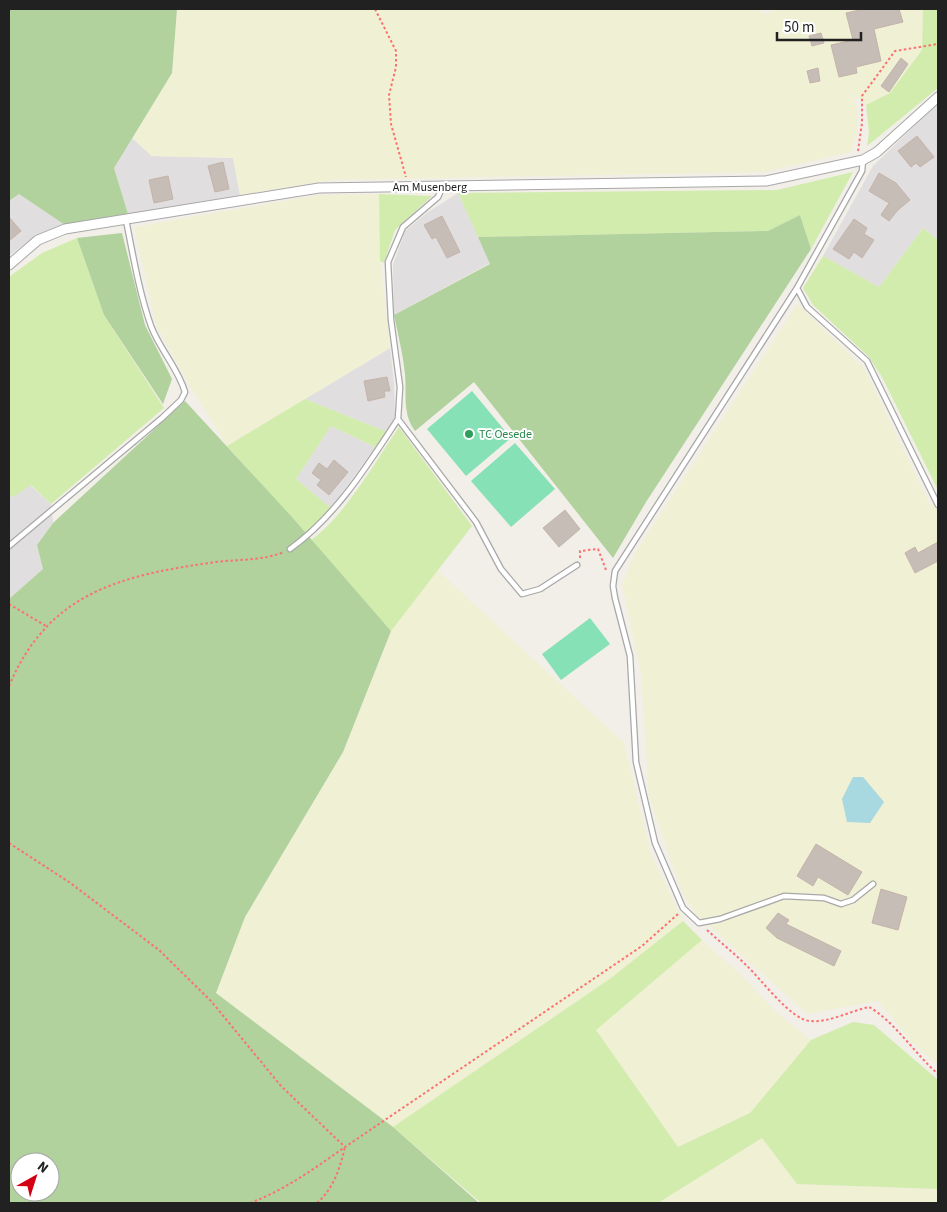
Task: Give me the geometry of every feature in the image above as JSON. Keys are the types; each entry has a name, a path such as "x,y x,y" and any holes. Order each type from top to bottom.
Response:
{"street":[{"path":"863,160 877,152 938,97"},
{"name":"Am Musenberg","path":"9,265 38,240 65,229 320,188 442,188 766,181 863,160"}],"lane":[{"path":"863,160 862,171 797,288 615,571 613,586 630,656 636,762 655,843 683,908 699,923 720,919 784,896 824,898 841,904 853,900 873,884"},
{"path":"290,549 319,527 334,511 398,419 400,387 391,320 388,262 403,227 438,197 442,188"},
{"path":"9,546 162,418 181,400 185,392 181,378 161,347 151,326 136,273 126,218"},
{"path":"797,288 808,307 867,361 938,505"},
{"path":"398,419 476,522 501,569 522,594 540,589 577,565"}],"path":[{"path":"375,9 396,51 396,68 389,96 391,124 408,187"},
{"path":"863,160 858,150 862,123 862,96 896,50 938,44"},
{"path":"9,686 16,670 46,626 75,601 107,585 151,573 216,562 270,558 290,549"},
{"path":"577,565 580,563 580,550 598,549 613,586"},
{"path":"9,604 46,626"},
{"path":"10,843 69,882 159,950 211,1001 281,1086 345,1146"},
{"path":"250,1203 269,1196 307,1174 345,1146 642,946 675,918 683,908"},
{"path":"699,923 748,966 779,1002 808,1022 826,1021 848,1012 869,1007 880,1013 920,1058 938,1074"},
{"path":"317,1203 326,1195 340,1170 345,1146"}],"shaded area":[{"path":"938,103 938,240 923,228 879,287 823,256 873,166"},
{"path":"132,138 152,156 233,158 240,195 128,214 114,168"},
{"path":"458,193 490,263 394,315 393,265 405,231 428,212"},
{"path":"19,194 65,225 31,239 9,256 9,201"},
{"path":"390,348 395,416 387,432 305,399"},
{"path":"331,426 375,447 331,508 296,479"},
{"path":"30,485 51,504 53,523 37,545 43,569 9,599 9,494 13,497"}],"green space":[{"path":"9,9 177,9 172,73 114,168 128,214 65,225 19,194 9,201"},
{"path":"177,9 758,9 765,15 774,9 923,9 922,50 890,93 866,105 854,95 858,112 857,133 851,152 765,172 333,180 240,195 233,158 152,156 132,138 172,73"},
{"path":"923,9 938,9 938,88 867,146 869,132 866,105 890,93 922,50"},
{"path":"853,172 811,249 800,215 768,231 478,237 458,193 777,190"},
{"path":"379,194 380,261 390,348 227,446 190,386 156,325 134,227 318,195"},
{"path":"379,194 432,196 395,230 384,263 380,261"},
{"path":"800,215 811,249 646,502 613,558 474,382 415,431 411,424 406,404 403,359 394,315 490,264 478,237 768,231"},
{"path":"923,228 938,240 938,490 882,377 868,356 813,305 803,288 823,256 879,287"},
{"path":"122,233 145,325 172,379 163,404 104,315 77,238"},
{"path":"77,238 104,315 164,408 51,504 31,485 13,497 9,494 9,277 42,253"},
{"path":"797,304 864,368 930,505 938,501 938,1066 912,1042 878,1001 807,1014 696,914 681,891 649,796 641,673 622,585 634,555"},
{"name":"TC Oesede","path":"472,391 511,438 466,476 427,429"},
{"path":"305,399 387,432 375,447 331,426 296,479 331,508 306,534 227,446"},
{"path":"185,401 291,516 391,631 343,752 245,917 216,993 393,1127 479,1203 9,1203 9,599 43,569 37,545 53,523"},
{"path":"399,427 472,526 391,631 311,540 323,530 347,503"},
{"path":"515,443 555,489 511,527 471,481"},
{"path":"437,570 624,743 651,855 683,921 611,978 393,1127 216,993 245,917 343,752 391,631"},
{"path":"590,618 610,644 561,680 542,654"},
{"path":"683,921 702,940 596,1030 678,1147 750,1113 811,1040 853,1022 874,1025 938,1080 938,1189 797,1184 762,1138 658,1203 481,1203 393,1127 611,978"},
{"path":"702,940 740,974 775,1011 811,1040 750,1113 678,1147 595,1030"},
{"path":"762,1138 797,1184 938,1189 938,1203 658,1203"}],"water":[{"path":"853,777 863,777 884,802 870,823 847,822 842,799"}],"building":[{"path":"864,9 899,9 903,22 874,29 881,61 856,67 857,73 839,77 831,45 853,40 846,13"},
{"path":"821,33 824,43 812,46 809,36"},
{"path":"901,58 908,64 889,92 881,86"},
{"path":"818,68 820,81 810,83 807,71"},
{"path":"917,136 934,157 920,167 916,163 911,167 898,151"},
{"path":"223,162 229,189 215,192 208,166"},
{"path":"879,173 896,183 910,200 889,221 881,215 889,203 869,191"},
{"path":"168,176 173,199 154,203 149,180"},
{"path":"442,216 460,252 447,258 436,237 432,239 424,225"},
{"path":"9,217 21,231 9,241"},
{"path":"854,219 867,228 864,234 874,240 862,258 854,252 849,259 833,249"},
{"path":"387,377 390,391 384,391 385,397 368,401 364,381"},
{"path":"334,460 348,472 329,495 317,485 321,480 312,473 319,463 327,469"},
{"path":"565,510 580,529 559,547 543,528"},
{"path":"938,542 938,561 915,573 905,553 915,547 918,553"},
{"path":"816,844 862,872 848,895 818,877 813,886 797,876"},
{"path":"881,889 907,897 898,930 872,923"},
{"path":"778,913 789,920 786,924 841,951 834,966 777,938 766,928"}],"place":[{"name":"TC Oesede","path":"469,434"}]}
